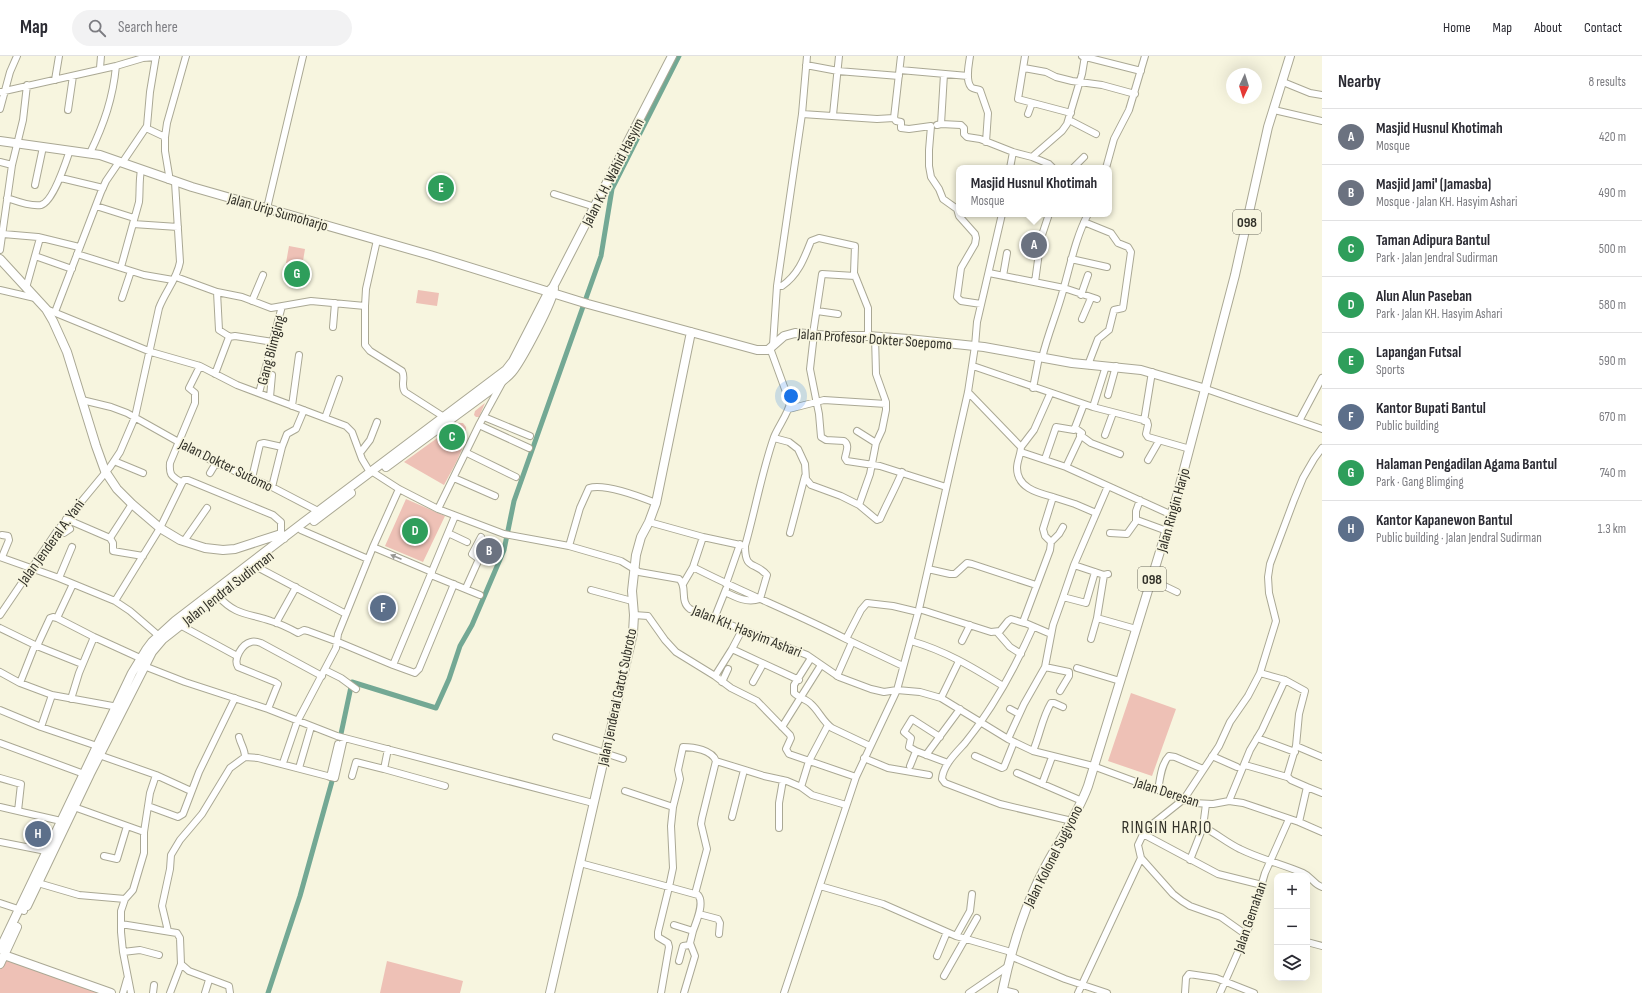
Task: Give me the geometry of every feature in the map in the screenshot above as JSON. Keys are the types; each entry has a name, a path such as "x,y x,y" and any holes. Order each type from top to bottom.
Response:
{"main road":[{"name":"Jalan K.H. Wahid Hasyim","path":"552,290 672,56"},
{"name":"098","path":"1206,389 1235,275 1268,127 1290,56"},
{"name":"Jalan Urip Sumoharjo","path":"0,141 90,153 172,181 552,290"},
{"path":"0,259 46,309 65,347 105,471 117,489 132,504 160,528 184,542 205,548 229,550 282,536"},
{"path":"552,290 588,304 757,350 765,350 772,346"},
{"name":"Jalan Jendral Sudirman","path":"142,662 157,644 282,536 504,380 512,372 520,360 547,308 552,290"},
{"name":"Jalan Jendral Sudirman","path":"0,964 2,952 22,911 38,883 74,802 99,755 120,707 142,662 159,636 200,606 218,596 373,473 493,381 510,366 552,290"},
{"name":"Jalan Jenderal Gatot Subroto","path":"550,993 631,640 634,615 632,587 638,544 649,522 656,503 691,332"},
{"name":"Jalan Profesor Dokter Soepomo","path":"772,346 790,334 814,334 872,336 975,346 1088,365 1116,366 1152,372 1206,389"},
{"name":"Jalan Ringin Harjo","path":"1093,766 1172,515 1206,389"},
{"name":"Jalan Jendral Sudirman","path":"22,911 46,851 61,821 74,802 84,774 97,746 120,707"},
{"name":"Jalan Kolonel Sugiyono","path":"1002,991 1010,954 1030,898 1044,869 1082,801 1093,766"},
{"path":"2,952 111,993"}],"street":[{"path":"0,109 3,91 17,56"},
{"path":"55,80 59,56"},
{"path":"100,68 101,56"},
{"path":"3,91 156,56 146,128 103,188 55,312"},
{"name":"Jalan Jenderal A. Yani","path":"0,615 57,530 114,461 120,452 135,417 151,352 159,308 180,267 181,255 178,227 172,181 165,151 165,137 167,123 186,56"},
{"path":"267,208 303,56"},
{"path":"714,619 736,559 743,545 774,438 783,417 789,409 789,398 772,346 777,286 802,114 807,56"},
{"path":"833,115 839,56"},
{"path":"894,118 901,56"},
{"path":"970,56 968,76 971,87 978,89 982,93 988,113 986,142"},
{"path":"1025,56 1018,99 1071,113"},
{"path":"1032,157 1062,131 1069,120 1080,82 1083,56 1141,71"},
{"path":"1107,165 1114,139 1129,110 1135,94 1145,56"},
{"path":"90,153 108,110 114,84 116,66"},
{"path":"806,66 838,71 968,76"},
{"path":"1024,68 1046,72 1056,77 1102,85 1135,94"},
{"path":"941,124 944,74"},
{"path":"68,110 72,76"},
{"path":"1283,82 1310,93 1322,95"},
{"path":"0,250 12,165 25,111 27,85"},
{"path":"1028,114 1032,103"},
{"path":"1274,110 1322,120"},
{"path":"802,114 833,115 882,120 894,118 896,121 901,122 901,128 903,129 941,124 961,125 964,128 966,137 1032,157 1046,165"},
{"path":"1069,120 1096,134"},
{"path":"931,126 928,150 928,166 931,177 939,189 943,199 956,206"},
{"path":"146,128 165,137"},
{"path":"35,185 43,147"},
{"path":"7,198 36,205 42,204 48,198 61,178 70,150"},
{"path":"1011,165 1013,152"},
{"path":"1076,165 1084,157"},
{"path":"0,162 12,165"},
{"path":"121,267 139,202 139,182 141,170"},
{"path":"61,178 103,188"},
{"path":"554,194 595,207"},
{"path":"96,206 133,221 178,227"},
{"path":"960,217 975,234 976,240 961,268 956,297 961,301 981,304"},
{"path":"784,993 856,777 897,690 911,641 968,392 977,322 1001,217"},
{"path":"1035,282 1041,238 1048,217"},
{"path":"1034,388 1046,339 1064,288 1071,259 1086,217"},
{"path":"1084,222 1111,232 1118,243 1130,249 1131,260 1123,308 1114,310 1109,330 1098,339 1088,365"},
{"path":"3,234 40,238 131,271 175,278 217,292 242,297 270,308 310,301 365,306"},
{"path":"26,288 40,238"},
{"path":"777,286 782,286 792,277 802,263 811,241 817,238 856,246 855,276 868,308 876,374 886,404 882,430 876,443 872,465 858,505"},
{"path":"377,240 366,289 366,347 402,371 404,375 403,388 408,394 444,418"},
{"path":"1003,276 1007,253"},
{"path":"35,256 72,269"},
{"path":"1071,259 1107,267"},
{"path":"122,298 131,271"},
{"path":"989,273 1064,288 1094,299 1082,320"},
{"path":"855,276 822,274 810,369 817,401 822,438 847,443 848,446 845,458 847,461 902,472 946,487"},
{"path":"252,301 263,275"},
{"path":"1081,295 1088,275"},
{"path":"0,290 35,298"},
{"path":"217,292 219,330 230,337 273,342"},
{"path":"333,327 335,303"},
{"name":"Gang Blimging","path":"259,393 282,306"},
{"path":"46,309 151,352 200,366 232,383 349,428 366,466 373,473"},
{"path":"817,311 838,314"},
{"path":"215,374 228,338 230,337"},
{"path":"292,406 299,355"},
{"path":"182,483 170,475 170,463 180,443 196,398 195,393 189,388 200,366"},
{"path":"972,366 1050,394 1148,422 1146,436 1190,449"},
{"path":"1092,407 1106,366"},
{"path":"1108,395 1116,366"},
{"path":"1144,421 1152,372"},
{"path":"270,397 272,375"},
{"path":"1299,421 1322,378"},
{"path":"325,418 339,379"},
{"path":"438,509 467,453 479,425 504,380"},
{"path":"1206,389 1322,429"},
{"path":"968,392 1021,449 1066,467 1172,515"},
{"path":"1050,394 1034,430 1021,449 1017,468 1021,482 1029,489 1075,504 1096,513"},
{"name":"Jalan Dokter Sutomo","path":"82,400 111,407 135,417 216,463 272,487 318,511"},
{"path":"789,409 817,401 842,400 858,401 870,404 886,404"},
{"path":"1045,459 1056,427 1073,431 1084,404"},
{"path":"272,487 282,447 288,433 296,429 304,410"},
{"path":"1105,435 1113,412"},
{"path":"484,417 530,436"},
{"path":"360,453 370,440 377,422"},
{"path":"479,425 529,448"},
{"path":"1066,467 1080,436 1081,431 1075,428"},
{"path":"857,431 876,443"},
{"path":"1080,436 1091,443 1120,454"},
{"path":"774,438 789,442 798,448 805,464 805,474 790,533"},
{"path":"1148,460 1159,441"},
{"path":"252,478 260,444 264,443 282,447"},
{"path":"1245,934 1221,917 1187,905 1173,894 1142,858 1138,847 1145,830 1184,799 1224,739 1230,722 1245,701 1260,673 1276,621 1269,593 1268,577 1270,564 1303,478 1322,448"},
{"path":"467,453 516,477"},
{"path":"114,461 143,473"},
{"path":"210,474 216,463"},
{"path":"805,474 811,485 841,496 858,505 875,519 880,519 902,472"},
{"name":"Jalan KH. Hasyim Ashari","path":"373,473 399,489 438,509 506,534 569,546 621,561 639,572 672,577 680,580 683,584 685,604 690,609 773,641 811,658 837,676 879,692 897,690 920,692 941,698 1008,739 1032,751 1093,766"},
{"path":"454,478 495,496"},
{"path":"115,602 160,528 184,480 188,480 273,515 281,522 282,536"},
{"path":"1008,739 1019,714 1045,667 1051,634 1062,598 1074,565 1108,486"},
{"path":"569,546 580,508 589,488 606,488 656,503"},
{"path":"283,763 298,722 336,648 338,634 373,547 399,489"},
{"path":"1051,542 1045,536 1043,529 1053,497"},
{"path":"1110,533 1127,534 1136,521 1136,510 1140,500"},
{"path":"110,538 132,504"},
{"path":"184,542 207,508"},
{"path":"393,665 455,516"},
{"path":"66,519 110,538 113,543 113,551 143,556"},
{"path":"1136,521 1167,531"},
{"path":"649,522 743,545"},
{"path":"57,530 64,533 72,530 62,525"},
{"path":"1024,623 1036,585 1050,550 1051,542 1059,534 1063,527"},
{"path":"301,530 368,559"},
{"path":"448,533 466,542"},
{"path":"2,535 8,536 9,540 1,557 59,578 115,602 130,611 159,636"},
{"path":"466,588 479,559 472,554 481,536"},
{"path":"683,584 693,567 703,536"},
{"path":"743,545 748,563 767,575 760,599"},
{"path":"59,578 72,547"},
{"path":"373,547 480,595"},
{"path":"928,569 955,574 967,563 1036,585"},
{"path":"1074,565 1106,574 1091,639"},
{"path":"255,566 346,614"},
{"path":"693,567 727,584 816,623 903,666"},
{"path":"1062,598 1086,603 1095,572"},
{"path":"1152,580 1177,592"},
{"path":"58,618 73,584"},
{"path":"218,596 232,609 251,616 276,622 299,633 304,630 308,631 393,665 412,672 418,672 454,584"},
{"path":"276,622 296,587"},
{"path":"591,590 632,600"},
{"path":"725,592 743,600 754,601 760,599"},
{"path":"837,676 861,610 867,603 918,610 991,632 998,632 1010,619 1051,634"},
{"path":"634,615 648,616 665,640 676,652 715,676 722,682 757,701 791,736 786,748 788,754 856,777"},
{"path":"20,683 50,618 58,618 177,680 268,709 337,736 593,803"},
{"path":"1097,618 1136,629"},
{"path":"180,625 237,656"},
{"path":"962,641 970,625"},
{"path":"1033,627 1021,654 982,722 948,764 942,776 943,781 1006,805 1072,821"},
{"path":"0,628 36,646 82,664"},
{"path":"715,676 742,630"},
{"path":"998,632 1010,647 1021,654"},
{"path":"72,699 82,664 94,637"},
{"path":"911,641 939,650 1003,686"},
{"path":"268,709 278,684 238,667 236,661 237,656 250,642 261,643 324,673 349,683 356,688"},
{"path":"732,649 799,680"},
{"path":"811,658 799,680 794,685 794,692 815,708 828,725 870,746"},
{"path":"941,698 959,660"},
{"path":"753,682 763,664"},
{"path":"782,727 821,665"},
{"path":"1045,667 1069,672 1069,676 1060,691"},
{"path":"1077,668 1120,681"},
{"path":"722,682 728,669"},
{"path":"0,672 20,683 52,695 120,707"},
{"path":"1260,673 1285,680 1305,691 1299,714 1296,749 1287,777"},
{"path":"1229,801 1250,750 1285,680"},
{"path":"41,727 52,695"},
{"path":"148,806 180,816 183,814 234,698"},
{"path":"1032,751 1051,703 1053,702 1063,707"},
{"path":"1010,708 1019,714"},
{"path":"926,755 960,709"},
{"path":"0,710 41,727 97,746"},
{"path":"940,737 912,719 904,732 911,738 909,747 948,764"},
{"path":"801,787 809,761 828,725"},
{"path":"299,768 311,727"},
{"path":"239,737 240,744 245,750 245,757"},
{"path":"556,737 623,759"},
{"path":"168,931 162,906 170,869 171,855 180,840 202,814 230,768 245,757 258,758 283,763 332,778 344,738"},
{"path":"1257,738 1322,757"},
{"path":"975,756 1002,768 1004,767 1014,742"},
{"path":"0,743 84,774"},
{"path":"337,760 338,744"},
{"path":"661,993 669,947 668,943 658,937 658,932 673,868 671,826 673,808 680,779 678,770 683,747 710,753 714,756 716,761 702,818 707,849 695,894"},
{"path":"384,769 388,749"},
{"path":"910,766 916,750"},
{"path":"99,755 156,775 192,791"},
{"path":"1042,784 1052,756"},
{"path":"1212,756 1237,767"},
{"path":"1158,790 1160,777 1168,757 1175,757 1203,769"},
{"path":"864,758 888,768 929,775"},
{"path":"716,761 764,776 783,780 801,787 812,795 846,805"},
{"path":"352,776 356,762 445,786"},
{"path":"1245,765 1287,777 1307,788 1322,793"},
{"name":"Jalan Deresan","path":"1093,766 1193,803 1206,804 1229,801 1243,803 1299,822 1322,832"},
{"path":"732,817 744,770"},
{"path":"1017,773 1082,801"},
{"path":"131,993 123,952 121,924 122,906 125,899 133,890 144,853 144,832 148,806 156,775"},
{"path":"0,778 21,784 18,811"},
{"path":"778,828 779,803 783,780"},
{"path":"1299,822 1307,788"},
{"path":"625,791 673,808"},
{"path":"74,802 144,832"},
{"path":"1190,860 1203,827 1206,804"},
{"path":"0,807 61,821"},
{"name":"Jalan Gemahan","path":"1220,993 1245,934 1270,862 1289,819"},
{"path":"104,856 117,859 127,826"},
{"path":"1203,827 1218,834 1239,849 1301,873"},
{"path":"1143,834 1218,874 1262,885"},
{"path":"0,842 46,851"},
{"path":"1078,993 1142,858"},
{"path":"580,863 695,894 700,897 699,914 690,945 695,956 684,993"},
{"path":"1310,876 1314,884 1322,887"},
{"path":"38,883 79,895 125,899"},
{"path":"820,886 884,904 965,940 1010,954 1081,984 1107,993"},
{"path":"956,936 970,911 972,894"},
{"path":"0,903 22,911"},
{"path":"699,914 718,919 720,923 719,934"},
{"path":"944,976 977,918"},
{"path":"121,924 168,931 177,933 180,936 181,964 170,993"},
{"path":"674,925 693,931"},
{"path":"937,956 947,932"},
{"path":"1310,943 1322,946"},
{"path":"679,961 683,946 690,945"},
{"path":"123,952 140,950 159,955"},
{"path":"181,964 187,970 209,980 229,986 230,993"},
{"path":"969,993 1007,968"},
{"path":"1185,993 1186,978 1189,974 1216,978 1254,993"},
{"path":"123,993 127,978"},
{"path":"205,993 209,980"},
{"path":"153,993 154,985"},
{"path":"1002,991 1015,993"}],"shaded area":[{"path":"289,246 305,249 299,285 291,284 294,265 286,263"},
{"path":"418,290 439,293 437,306 416,303"},
{"path":"485,403 479,417 476,417 474,415 475,411"},
{"path":"458,423 463,423 466,427 466,434 459,457 444,485 404,462"},
{"path":"406,499 445,516 423,562 385,546"},
{"path":"1131,693 1176,709 1152,776 1108,761"},
{"path":"4,957 112,993 0,993 0,967"},
{"path":"387,961 463,981 460,993 380,993"}],"waterway":[{"path":"338,748 352,682 436,708 449,679 460,646 472,625 504,550 514,501 601,256 612,189 679,56"},
{"path":"268,993 300,896 334,774"}],"place":[{"name":"Lapangan Futsal","path":"441,188"},
{"name":"Masjid Husnul Khotimah","path":"1034,245"},
{"name":"Halaman Pengadilan Agama Bantul","path":"297,274"},
{"name":"Taman Adipura Bantul","path":"452,437"},
{"name":"Alun Alun Paseban","path":"415,531"},
{"name":"Masjid Jami' (Jamasba)","path":"489,551"},
{"name":"Kantor Bupati Bantul","path":"383,608"},
{"name":"Kantor Kapanewon Bantul","path":"38,834"}],"district":[{"name":"RINGIN HARJO","path":"1167,827"}]}
